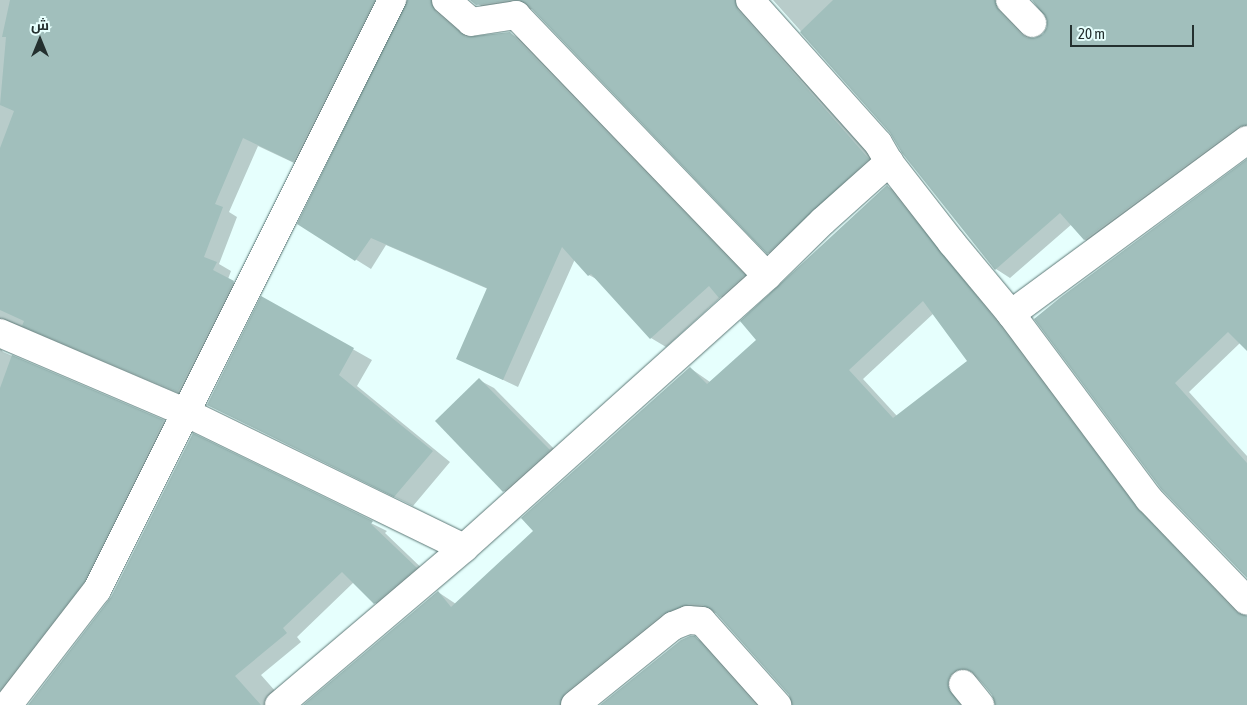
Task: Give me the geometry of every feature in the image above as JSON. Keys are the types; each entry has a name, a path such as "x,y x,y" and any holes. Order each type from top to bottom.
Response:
{"street":[{"path":"8,705 97,590 392,0"},
{"path":"446,0 471,22 516,15 767,276"},
{"path":"750,0 866,130 952,243 1012,314 1149,499 1247,600"},
{"path":"1010,0 1032,23"},
{"path":"1012,314 1247,140"},
{"path":"280,705 464,548 767,276 823,221 890,162"},
{"path":"0,333 187,413 464,548"},
{"path":"575,705 673,626 688,620 702,620 777,705"},
{"path":"963,684 980,705"}],"building":[{"path":"10,0 375,0 293,162 243,138 215,204 223,207 204,257 217,262 213,270 234,281 178,392 22,326 24,321 0,310 0,148 14,111 0,105 6,37 2,37"},
{"path":"407,0 431,0 436,12 466,37 510,32 745,275 719,298 709,286 650,339 591,274 588,276 562,247 503,380 456,359 487,288 371,238 355,261 297,224"},
{"path":"470,0 511,0 476,5"},
{"path":"519,0 735,0 738,10 869,159 767,254 527,4"},
{"path":"833,0 995,0 999,11 1021,34 1027,38 1035,38 1043,34 1047,27 1047,20 1032,0 1247,0 1247,125 1238,127 1084,240 1060,213 995,270 902,153 890,133 800,32"},
{"path":"1247,159 1247,351 1228,332 1175,383 1247,463 1247,578 1161,489 1034,319"},
{"path":"887,185 999,324 1137,508 1236,612 1247,616 1247,705 995,705 992,695 975,674 969,670 961,669 953,672 949,678 948,686 960,705 792,705 789,695 714,611 703,605 689,604 663,614 565,693 560,705 303,705 438,591 451,607 533,531 521,518 690,367 707,384 756,340 740,321","holes":["923,301 967,361 893,418 849,370"]},
{"path":"261,296 354,348 339,375 433,451 394,497 207,405"},
{"path":"12,355 164,420 84,582 0,690 0,388"},
{"path":"479,378 550,450 503,492 435,421"},
{"path":"193,433 373,521 371,524 417,568 374,604 342,572 283,628 287,633 235,676 261,705 28,705 111,597"},
{"path":"695,636 756,705 600,705 681,640"}]}
